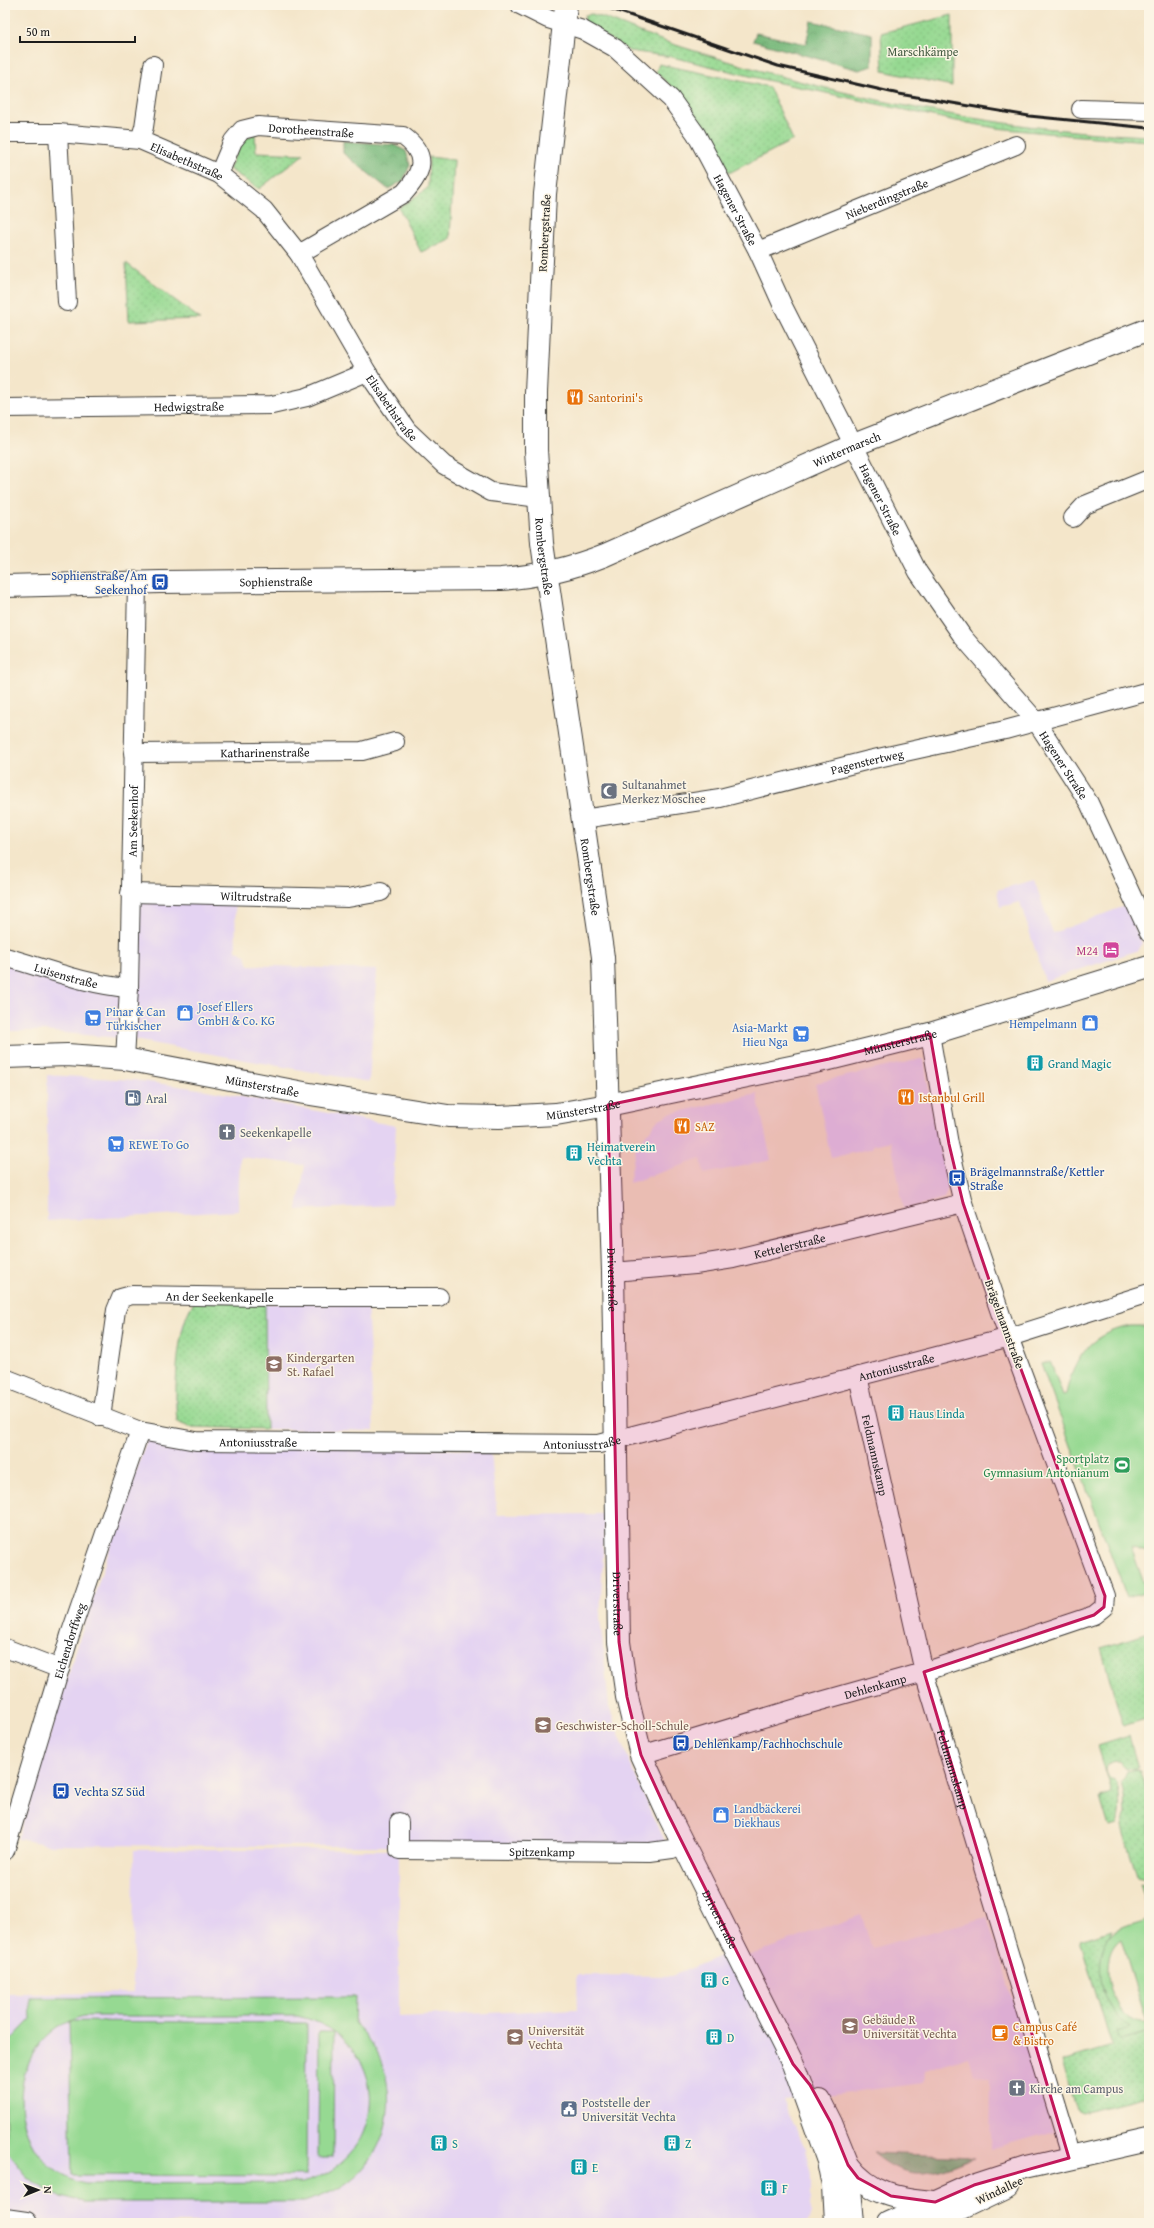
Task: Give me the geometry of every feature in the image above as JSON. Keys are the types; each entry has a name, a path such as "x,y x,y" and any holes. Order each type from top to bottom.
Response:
{"main road":[{"name":"Rombergstraße","path":"564,15 546,194 536,393 539,498 547,574 603,957 608,1105"},
{"name":"Wintermarsch","path":"547,574 572,568 605,555 854,445 1149,329"},
{"name":"Sophienstraße","path":"5,586 137,583 476,580 547,574"},
{"name":"Münsterstraße","path":"5,1057 67,1055 125,1059 304,1093 448,1116 499,1117 556,1114 608,1105 829,1059 930,1034 1149,967"},
{"name":"Driverstraße","path":"608,1105 620,1642 627,1697 642,1755 683,1843 793,2064 828,2161 833,2186 835,2223"},
{"name":"Driverstraße","path":"793,2064 810,2085 828,2116 848,2165 853,2223"},
{"name":"Windallee","path":"889,2223 974,2185 1026,2168 1149,2140"},
{"name":"Windallee","path":"931,2223 1069,2158"},
{"name":"Windallee","path":"848,2165 858,2178 891,2196 904,2200 935,2202"},
{"path":"5,2220 26,2223"}],"street":[{"name":"Hagener Straße","path":"520,5 564,15 583,30 614,48 671,99 696,134 758,251 918,572 939,604 989,668 1036,721 1093,809 1149,933"},
{"name":"Elisabethstraße","path":"140,140 144,127 153,65"},
{"path":"1081,109 1149,111"},
{"name":"Dorotheenstraße","path":"219,174 233,141 242,130 258,126 403,136 414,144 421,158 418,178 404,193 299,254"},
{"name":"Elisabethstraße","path":"5,133 58,133 140,140 219,174 264,210 299,254 367,372 408,430 444,465 491,492 539,498"},
{"path":"58,133 61,225 67,302"},
{"name":"Nieberdingstraße","path":"758,251 1016,145"},
{"name":"Hedwigstraße","path":"5,408 272,404 307,397 367,372"},
{"path":"1073,518 1085,505 1149,479"},
{"name":"Am Seekenhof","path":"125,1059 129,988 137,583"},
{"name":"Pagenstertweg","path":"583,819 720,798 869,760 1005,730 1149,691"},
{"name":"Katharinenstraße","path":"133,753 362,751 395,742"},
{"name":"Wiltrudstraße","path":"130,893 348,898 381,892"},
{"name":"Luisenstraße","path":"5,957 116,987 129,988"},
{"name":"Brägelmannstraße","path":"930,1034 949,1144 963,1202 1010,1337 1105,1596 1104,1607"},
{"name":"Kettelerstraße","path":"612,1272 695,1265 733,1259 963,1202"},
{"name":"Antoniusstraße","path":"5,1378 101,1417 140,1431 196,1441 599,1444 1010,1337 1149,1293"},
{"name":"An der Seekenkapelle","path":"101,1417 116,1310 121,1298 132,1295 439,1297"},
{"name":"Feldmannskamp","path":"858,1376 924,1672 1067,2145 1069,2158"},
{"name":"Eichendorffweg","path":"6,1846 60,1669 140,1431"},
{"name":"Dehlenkamp","path":"642,1755 803,1706 924,1672 1094,1615 1104,1607"},
{"path":"5,1648 60,1669"},
{"name":"Spitzenkamp","path":"399,1822 399,1850 650,1852 672,1848 683,1843"}],"highlighted area":[{"path":"930,1034 949,1144 963,1203 1002,1318 1105,1596 1104,1607 1094,1615 924,1672 1069,2158 974,2185 935,2202 891,2196 858,2178 848,2165 831,2123 810,2085 793,2064 668,1814 641,1755 627,1697 619,1642 608,1105 829,1059"}],"shaded area":[{"path":"1034,880 1053,933 1125,906 1142,943 1139,950 1045,981 1020,902 1000,907 997,890"},
{"path":"144,901 235,903 236,950 245,955 249,965 377,970 369,1082 134,1040 137,905"},
{"path":"5,963 120,995 119,1038 42,1031 5,1031"},
{"path":"921,1059 924,1060 934,1124 949,1184 944,1198 904,1210 891,1141 873,1145 873,1148 831,1158 815,1083"},
{"path":"47,1075 133,1080 206,1090 396,1126 392,1205 297,1210 305,1165 240,1157 238,1211 47,1221"},
{"path":"757,1094 771,1160 704,1174 701,1159 629,1183 636,1147 658,1120 669,1114"},
{"name":"Kindergarten St. Rafael","path":"367,1300 374,1431 189,1427 177,1422 175,1401 182,1327 190,1307"},
{"path":"147,1439 491,1451 497,1515 605,1514 600,1618 609,1707 652,1816 665,1840 663,1844 642,1847 52,1845 18,1839 80,1637"},
{"name":"Universität Vechta","path":"134,1850 399,1850 399,2017 577,2009 576,1975 672,1976 727,1953 731,1962 861,1915 872,1948 987,1917 1054,2131 990,2149 991,2077 974,2076 969,2057 925,2071 924,2083 783,2100 805,2149 811,2174 811,2213 808,2223 5,2223 5,1994 133,1993"}],"green space":[{"path":"592,14 682,47 854,95 971,118 1030,126 1149,136 1149,141 996,128 951,120 766,80 672,57 629,51 584,23 585,15"},
{"name":"Marschkämpe","path":"952,15 952,86 883,71 881,33"},
{"path":"811,21 872,34 872,66 859,70 753,41 756,33 806,44"},
{"path":"659,64 769,87 793,140 729,173 687,101 656,72"},
{"path":"255,134 256,152 304,154 259,189 229,169 242,140"},
{"path":"343,141 394,145 406,151 410,165 403,181 388,189 343,153"},
{"path":"429,157 454,160 450,239 421,252 399,208 428,188"},
{"path":"126,263 200,319 129,321"},
{"path":"195,1301 265,1302 266,1429 189,1427 177,1422 176,1377 180,1341 189,1311"},
{"name":"Sportplatz Gymnasium Antonianum","path":"1130,1326 1149,1326 1149,1553 1131,1547 1147,1592 1127,1598 1041,1364 1050,1361 1063,1395 1066,1394 1074,1369 1079,1358 1086,1349 1105,1335"},
{"path":"1149,1633 1149,1718 1123,1726 1101,1648"},
{"path":"1129,1736 1138,1767 1126,1769 1119,1761 1112,1762 1107,1766 1106,1772 1109,1779 1117,1782 1120,1804 1117,1825 1109,1827 1100,1797 1112,1793 1098,1746"},
{"path":"1139,1769 1149,1801 1149,1879 1137,1876 1122,1827 1125,1815 1124,1795 1121,1781 1125,1777 1127,1771"},
{"path":"1140,1883 1149,1885 1149,1913"},
{"path":"1149,1919 1149,2032 1120,2040 1117,2032 1130,2028 1116,2014 1106,1997 1100,1969 1102,1953 1107,1938 1113,1933","holes":["1121,1939 1147,2023 1135,2022 1124,2014 1116,2003 1111,1989 1108,1974 1109,1960 1113,1948"]},
{"path":"1112,1930 1102,1952 1103,1990 1130,2028 1120,2040 1149,2032 1149,2096 1082,2113 1076,2110 1062,2061 1112,2046 1080,1940"},
{"path":"355,1997 354,2023 370,2040 381,2060 387,2082 388,2104 385,2126 378,2147 365,2166 343,2186 322,2196 304,2202 83,2202 52,2193 38,2185 26,2175 6,2150 5,2052 11,2040 31,2019 30,1998","holes":["84,2016 297,2016 328,2028 351,2047 365,2071 370,2098 367,2124 354,2149 333,2169 302,2183 85,2184 57,2172 37,2152 25,2127 21,2100 25,2073 37,2048 56,2028"]},
{"path":"69,2021 307,2023 306,2176 72,2175"},
{"path":"319,2032 334,2032 333,2158 318,2158"},
{"path":"873,2153 975,2157 948,2168 923,2173 911,2173 887,2163"}],"railway":[{"path":"600,5 778,66 899,94 1029,116 1149,128"}],"place":[{"name":"Santorini's","path":"575,397"},
{"name":"Sophienstraße/Am Seekenhof","path":"160,582"},
{"name":"Sultanahmet Merkez Moschee","path":"609,791"},
{"name":"M24","path":"1111,950"},
{"name":"Josef Ellers GmbH & Co. KG","path":"185,1013"},
{"name":"Pinar & Can Türkischer","path":"93,1018"},
{"name":"Hempelmann","path":"1090,1023"},
{"name":"Asia-Markt Hieu Nga","path":"801,1034"},
{"name":"Grand Magic","path":"1035,1063"},
{"name":"Istanbul Grill","path":"906,1097"},
{"name":"Aral","path":"133,1098"},
{"name":"SAZ","path":"682,1126"},
{"name":"Seekenkapelle","path":"227,1132"},
{"name":"REWE To Go","path":"116,1144"},
{"name":"Heimatverein Vechta","path":"574,1153"},
{"name":"Brägelmannstraße/Kettler Straße","path":"957,1178"},
{"name":"Kindergarten St. Rafael","path":"274,1364"},
{"name":"Haus Linda","path":"896,1413"},
{"name":"Sportplatz Gymnasium Antonianum","path":"1122,1465"},
{"name":"Geschwister-Scholl-Schule","path":"543,1725"},
{"name":"Dehlenkamp/Fachhochschule","path":"681,1743"},
{"name":"Vechta SZ Süd","path":"61,1791"},
{"name":"Landbäckerei Diekhaus","path":"721,1815"},
{"name":"G","path":"709,1980"},
{"name":"Gebäude R Universität Vechta","path":"850,2026"},
{"name":"Campus Café & Bistro","path":"1000,2033"},
{"name":"Universität Vechta","path":"515,2037"},
{"name":"D","path":"714,2037"},
{"name":"Kirche am Campus","path":"1017,2088"},
{"name":"Poststelle der Universität Vechta","path":"569,2109"},
{"name":"S","path":"439,2143"},
{"name":"Z","path":"672,2143"},
{"name":"E","path":"579,2167"},
{"name":"F","path":"769,2188"}]}
